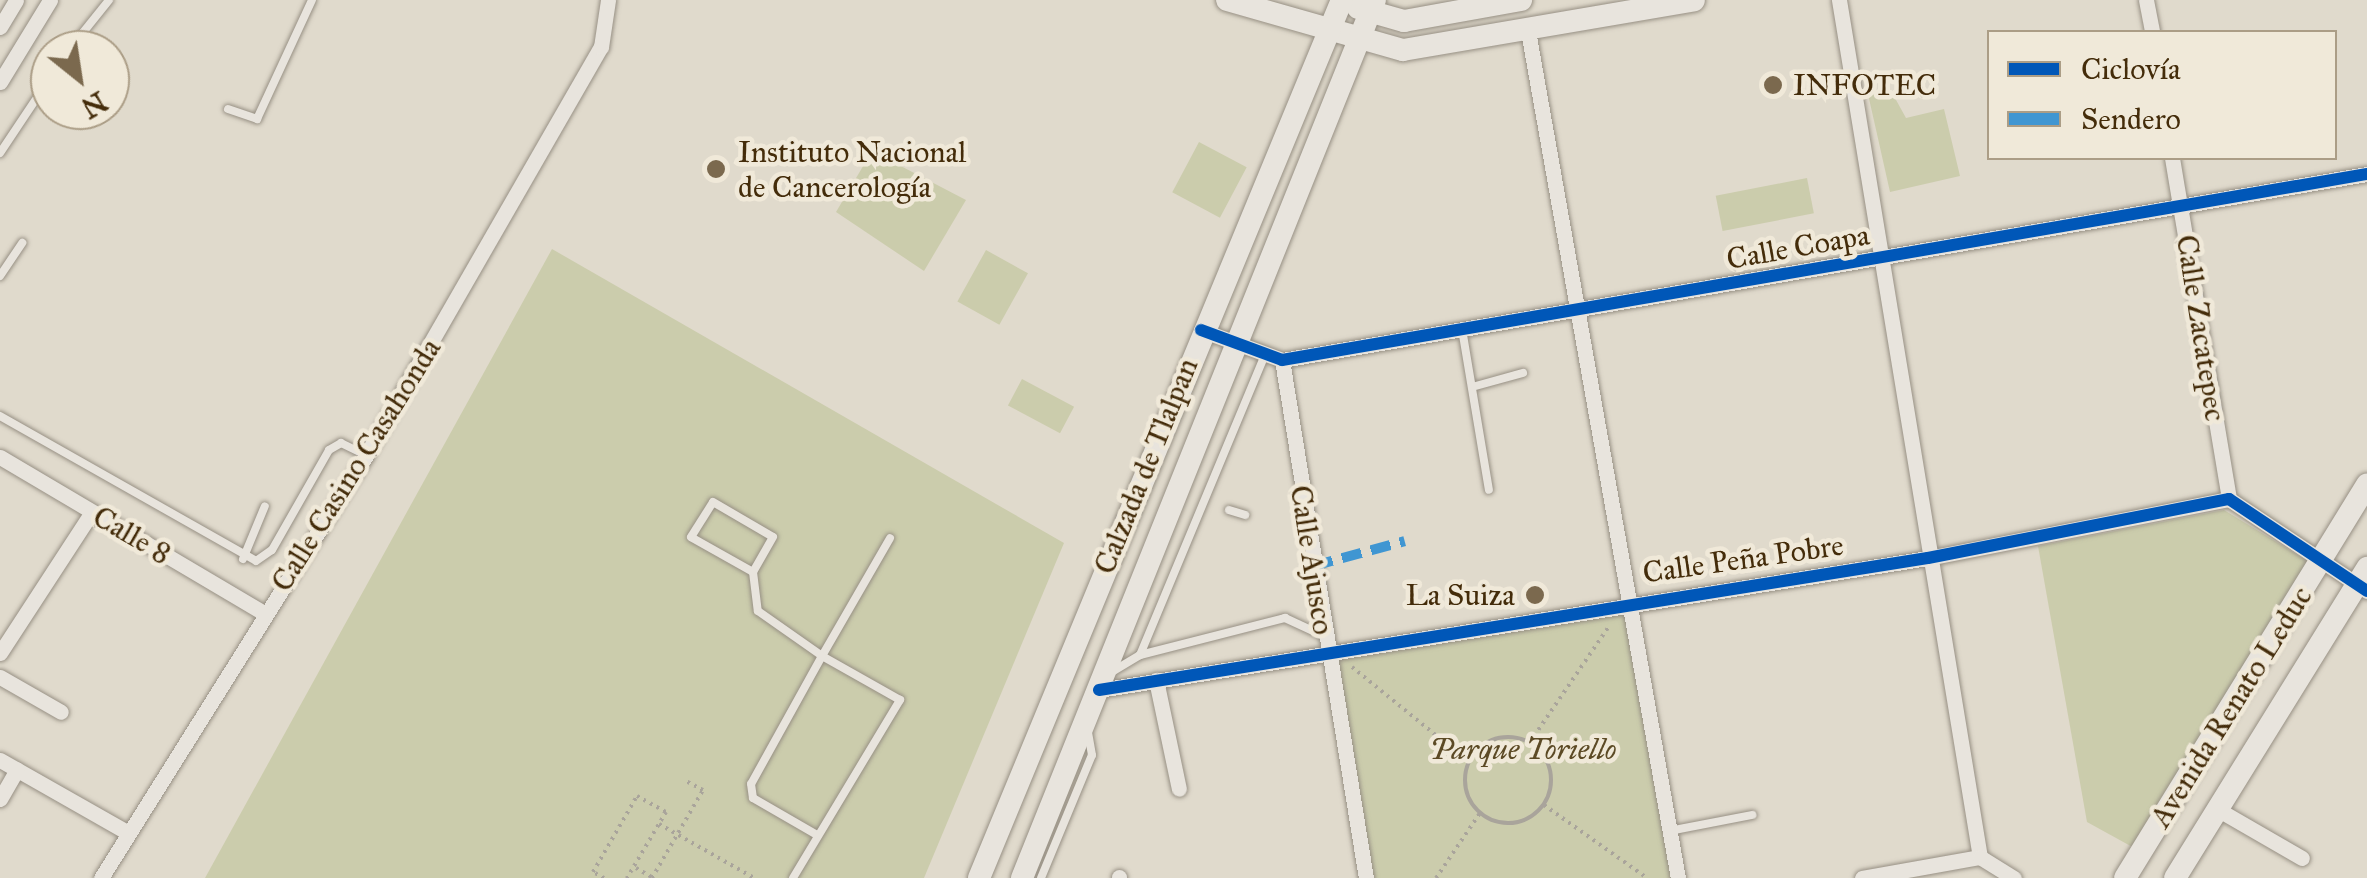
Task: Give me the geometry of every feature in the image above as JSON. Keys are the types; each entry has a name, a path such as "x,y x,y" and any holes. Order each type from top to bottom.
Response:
{"main road":[{"path":"1227,0 1362,44 1403,50 1528,32 1694,0"},
{"path":"1340,1 1374,6 1404,21 1521,0"},
{"name":"Calzada de Tlalpan","path":"979,878 1202,330 1331,34 1340,1"},
{"name":"Calzada de Tlalpan","path":"1022,878 1362,44 1374,6"},
{"name":"Avenida Renato Leduc","path":"2125,878 2367,486"},
{"name":"Avenida Renato Leduc","path":"2175,878 2364,581"}],"street":[{"path":"0,27 16,0"},
{"path":"0,82 50,0"},
{"name":"Calle Casino Casahonda","path":"101,878 264,612 366,455 601,47 608,0"},
{"path":"1839,0 1980,857"},
{"path":"2146,0 2152,30"},
{"path":"1528,32 1678,878"},
{"name":"Calle Zacatepec","path":"2172,160 2229,499"},
{"name":"Calle Coapa","path":"1202,330 1282,360 2367,174"},
{"name":"Calle Ajusco","path":"1282,360 1325,644 1366,878"},
{"name":"Calle 8","path":"0,457 264,612"},
{"path":"2229,499 2322,560 2364,581"},
{"name":"Calle Peña Pobre","path":"1103,682 1156,680 1325,644 1928,558 2229,499"},
{"path":"0,653 92,512"},
{"path":"0,677 61,712"},
{"path":"1156,680 1179,790"},
{"path":"0,760 128,832"},
{"path":"0,799 17,770"},
{"path":"2217,809 2302,858"},
{"path":"1862,878 1980,857 2014,878"}],"lane":[{"path":"85,30 110,0"},
{"path":"228,109 256,119 312,0"},
{"path":"0,153 30,108"},
{"path":"2,270 22,243"},
{"path":"1462,330 1488,490"},
{"path":"1140,656 1265,354"},
{"path":"1472,387 1523,372"},
{"path":"0,416 244,558 272,550 329,450 340,442 366,455"},
{"path":"753,572 691,537 712,502 773,537 753,572 758,611 822,656 900,700 793,878"},
{"path":"244,558 264,506"},
{"path":"1229,510 1245,515"},
{"path":"816,834 753,798 751,784 890,538"},
{"path":"1103,682 1140,656 1286,618 1325,644"},
{"path":"1042,878 1092,755 1086,722"},
{"path":"1669,831 1752,816"}],"path":[{"path":"1530,742 1626,601"},
{"path":"1325,644 1469,762"},
{"path":"1488,741 1530,742 1552,777 1544,805 1506,824 1480,813 1466,790 1469,762 1488,741"},
{"path":"634,866 652,878 703,790 684,780"},
{"path":"604,878 593,872 637,796 666,812 627,878"},
{"path":"1544,805 1646,878"},
{"path":"1436,878 1480,813"},
{"path":"659,824 754,878"}],"green space":[{"path":"1890,89 1906,118 1944,109 1960,176 1890,192 1868,94"},
{"path":"1199,142 1247,167 1220,218 1172,192"},
{"path":"872,151 966,200 924,271 836,212"},
{"path":"1807,178 1814,213 1723,231 1716,196"},
{"path":"552,249 1064,543 924,878 205,878"},
{"path":"986,250 1028,273 999,325 957,302"},
{"path":"1022,379 1074,407 1060,433 1008,405"},
{"path":"2224,510 2314,565 2136,849 2087,822 2038,546"},
{"name":"Parque Toriello","path":"1626,601 1678,878 1366,878 1326,651"}],"marked path":[{"path":"1313,566 1405,541"}],"cycle path":[{"path":"1201,330 1282,360 2367,174"},
{"path":"1099,690 1928,558 2229,499 2367,591"}],"place":[{"name":"INFOTEC","path":"1773,85"},
{"name":"Instituto Nacional de Cancerología","path":"716,169"},
{"name":"La Suiza","path":"1535,595"}]}
